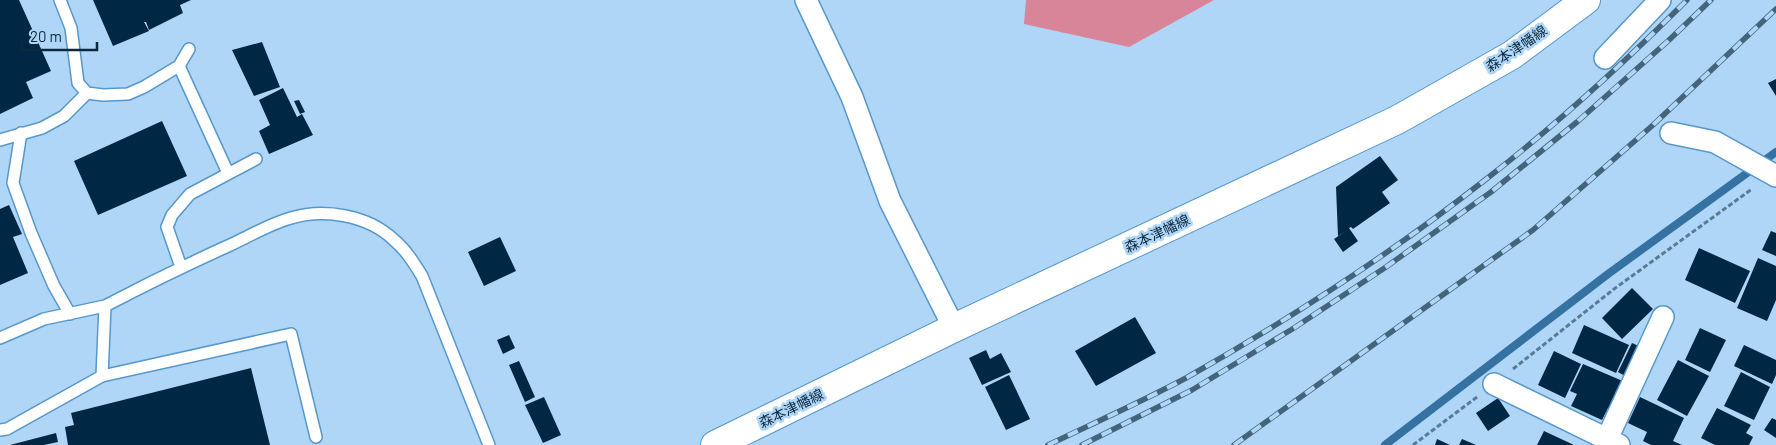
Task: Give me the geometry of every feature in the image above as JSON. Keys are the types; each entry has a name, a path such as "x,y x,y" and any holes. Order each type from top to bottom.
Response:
{"main road":[{"name":"森本津幡線","path":"716,445 954,328 1397,120 1512,55 1586,0"}],"street":[{"path":"806,0 852,97 890,200 954,328"},
{"path":"1606,58 1660,0"},
{"path":"1671,134 1715,142 1772,174"},
{"path":"1494,384 1613,442 1663,317"}],"lane":[{"path":"60,0 71,28 78,83 87,93 103,95 128,94 144,87 179,66 189,49"},
{"path":"179,66 228,174"},
{"path":"0,140 42,128 64,116 87,93"},
{"path":"21,133 13,183 31,233 54,286 70,314"},
{"path":"181,267 167,227 172,215 190,194 256,159"},
{"path":"0,338 44,319 105,306 181,267 290,218 318,213 350,216 375,226 393,238 409,255 422,276 489,445"},
{"path":"102,376 105,306"},
{"path":"0,430 7,429 102,376 291,334 316,437"}],"path":[{"path":"1413,445 1614,289 1772,174"}],"shaded area":[{"path":"1026,0 1214,0 1129,47 1024,24"}],"building":[{"path":"0,0 19,0 51,71 26,82 33,98 0,114"},
{"path":"93,0 191,0 180,5 183,13 149,30 146,22 144,22 149,31 113,46"},
{"path":"262,42 280,87 254,96 232,50"},
{"path":"1776,79 1776,96 1768,83"},
{"path":"283,88 297,117 302,114 313,135 269,154 259,131 270,125 259,100"},
{"path":"299,100 305,112 300,114 294,101"},
{"path":"162,121 187,176 98,215 74,161"},
{"path":"1380,156 1398,180 1382,192 1390,203 1353,229 1349,228 1358,241 1343,252 1334,239 1346,231 1338,236 1336,187"},
{"path":"9,205 22,234 13,237 28,273 0,285 0,209"},
{"path":"1771,231 1776,233 1776,256 1762,250"},
{"path":"500,237 516,271 484,286 468,252"},
{"path":"1699,248 1750,271 1735,303 1685,280"},
{"path":"1758,258 1776,266 1776,300 1767,321 1737,308"},
{"path":"1632,288 1653,309 1622,339 1602,318"},
{"path":"1135,317 1156,353 1096,386 1075,351"},
{"path":"1584,325 1629,345 1616,373 1572,353"},
{"path":"1700,328 1726,340 1710,372 1685,360"},
{"path":"509,335 515,348 503,354 497,340"},
{"path":"1632,343 1647,350 1632,380 1618,372"},
{"path":"1744,345 1776,360 1776,375 1772,384 1734,366"},
{"path":"986,350 990,359 1001,353 1011,372 982,385 969,358"},
{"path":"1554,351 1581,364 1565,398 1538,385"},
{"path":"1678,360 1709,376 1687,416 1657,400"},
{"path":"519,361 535,397 525,402 509,365"},
{"path":"1583,364 1625,382 1613,411 1608,408 1602,420 1571,406 1577,394 1570,391"},
{"path":"251,368 270,445 68,445 65,427 74,425 71,413"},
{"path":"1741,372 1770,387 1754,420 1724,406"},
{"path":"1009,375 1030,419 1006,430 985,387"},
{"path":"544,397 561,435 543,443 525,405"},
{"path":"1640,397 1684,418 1673,441 1682,445 1651,445 1643,441 1647,432 1628,423"},
{"path":"1498,398 1510,416 1488,431 1476,413"},
{"path":"1717,408 1751,425 1746,433 1753,437 1749,445 1715,445 1701,438"},
{"path":"1772,418 1776,420 1776,438 1764,430"},
{"path":"1544,431 1574,445 1537,445"},
{"path":"56,433 58,442 44,445 10,445"},
{"path":"1437,439 1450,445 1435,445"},
{"path":"1462,439 1476,445 1459,445"}],"waterway":[{"path":"1385,445 1608,274 1776,152"}],"railway":[{"path":"1048,445 1186,378 1263,333 1339,285 1413,234 1538,138 1614,71 1687,0"},
{"path":"1082,445 1192,390 1294,328 1386,267 1491,192 1577,122 1711,0"},
{"path":"1234,445 1533,230 1653,125 1776,9"}]}
